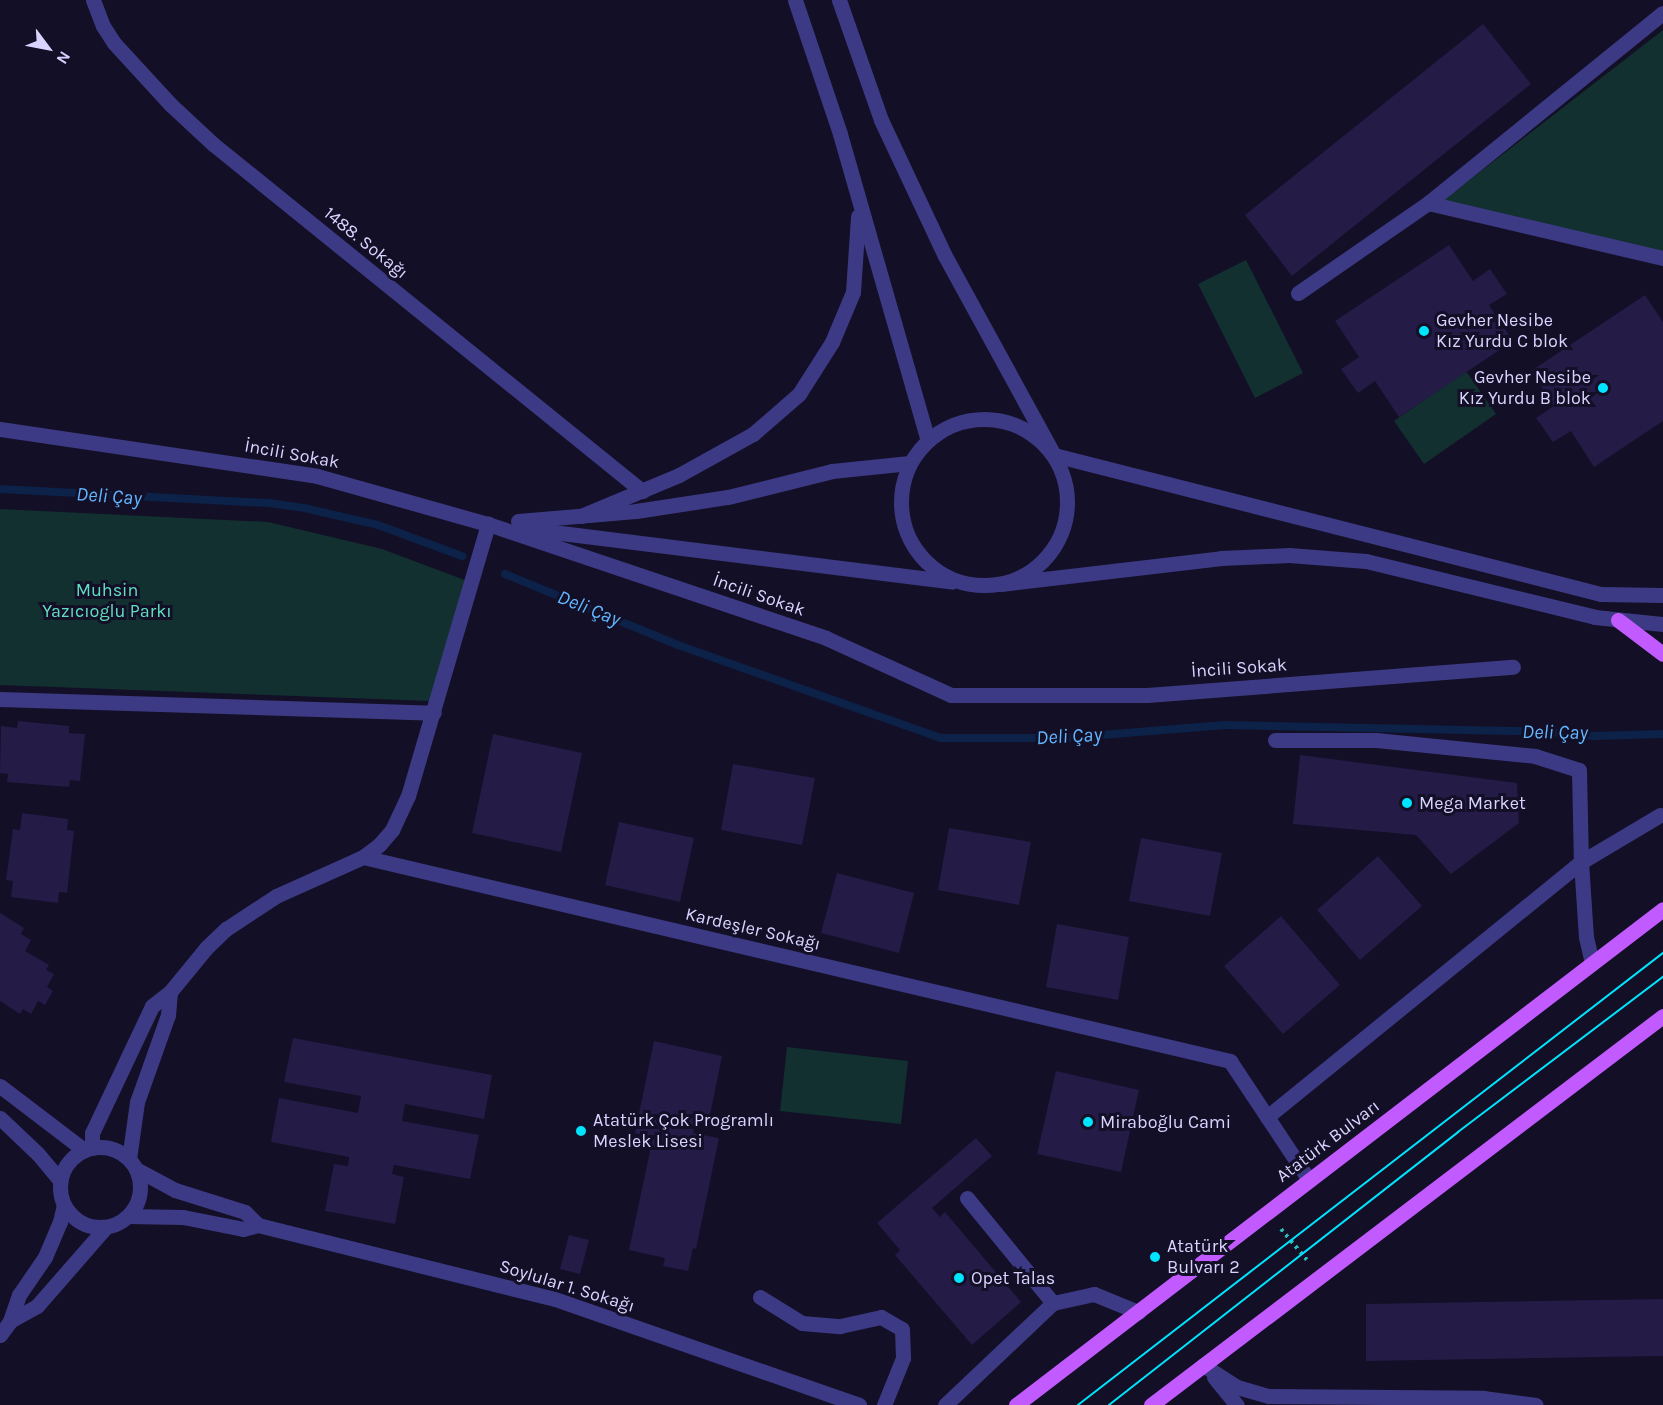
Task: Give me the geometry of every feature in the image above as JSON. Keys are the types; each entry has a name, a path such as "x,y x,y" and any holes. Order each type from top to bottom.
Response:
{"main road":[{"path":"1618,620 1663,654"},
{"name":"Atatürk Bulvarı","path":"1016,1405 1663,909"},
{"path":"1152,1405 1663,1016"}],"street":[{"name":"1488. Sokağı","path":"93,0 103,26 114,43 170,104 213,144 642,491"},
{"path":"795,0 840,134 928,440"},
{"path":"839,0 881,120 945,256 1054,455 1066,482 1068,510 1061,536 1046,558 1026,575 1001,584"},
{"path":"1298,293 1428,203 1663,13"},
{"path":"1428,203 1663,258"},
{"path":"581,516 679,475 753,434 799,394 832,342 854,292 859,204"},
{"path":"974,585 949,578 934,568 911,542 902,517 902,490 910,463 928,440 952,424 980,418 1009,421 1035,434 1054,455 1601,594 1663,596"},
{"name":"İncili Sokak","path":"0,429 317,476 488,524 826,638 951,695 1147,695 1513,667"},
{"path":"488,524 636,511 728,497 832,471 910,463"},
{"path":"488,524 974,585 1001,584 1221,558 1289,555 1366,561 1595,617 1663,624"},
{"path":"0,1335 10,1321 19,1295 33,1276 54,1238 64,1205 61,1181 65,1169 88,1149 92,1133 152,1006 170,992 206,948 248,913 276,896 363,857 379,845 401,815 434,713 488,524"},
{"path":"0,699 434,713"},
{"path":"1275,740 1376,740 1535,756 1579,770 1581,862 1586,938 1592,963"},
{"path":"1267,1117 1581,862 1660,815"},
{"name":"Kardeşler Sokağı","path":"363,857 1230,1061 1309,1180"},
{"path":"64,1205 72,1216 82,1223 106,1227 128,1216 140,1194 132,1164 137,1102 168,1015 170,992"},
{"path":"0,1086 88,1149 107,1148 132,1164"},
{"path":"0,1118 43,1159 61,1181"},
{"name":"Soylular 1. Sokağı","path":"132,1164 175,1190 244,1212 258,1226"},
{"path":"967,1198 1053,1303"},
{"name":"Soylular 1. Sokağı","path":"128,1216 183,1217 243,1229 258,1226 555,1299 859,1405"},
{"path":"10,1321 37,1306 106,1227"},
{"path":"945,1405 1053,1303 1094,1294 1138,1312"},
{"path":"760,1297 802,1323 840,1326 880,1317 902,1329 903,1358 884,1405"},
{"path":"1203,1365 1237,1387 1269,1396 1481,1401 1536,1405"},
{"path":"1203,1365 1237,1405"}],"path":[{"path":"1268,1212 1320,1276"}],"green space":[{"path":"1663,30 1663,253 1441,202"},
{"path":"1246,260 1303,373 1255,398 1198,284"},
{"path":"1466,371 1496,414 1424,464 1394,421"},
{"name":"Muhsin Yazıcıoglu Parkı","path":"0,509 268,522 382,549 470,582 430,701 0,685"},
{"path":"787,1047 908,1061 901,1124 780,1111"}],"building":[{"path":"1483,24 1531,84 1292,276 1245,215"},
{"name":"Gevher Nesibe Kız Yurdu C blok","path":"1449,245 1473,281 1490,269 1507,294 1489,305 1513,341 1399,417 1375,381 1358,393 1341,369 1359,357 1335,321"},
{"name":"Gevher Nesibe Kız Yurdu B blok","path":"1645,295 1663,322 1663,421 1594,467 1571,431 1553,442 1536,418 1554,406 1531,371"},
{"path":"18,721 69,726 69,733 85,734 80,781 70,780 69,787 7,782 8,774 0,773 1,726 17,728"},
{"path":"493,734 582,753 561,852 472,833"},
{"name":"Mega Market","path":"1300,755 1517,783 1519,823 1451,874 1416,835 1293,824"},
{"path":"733,764 815,778 802,845 721,830"},
{"path":"22,813 68,819 67,830 74,831 67,893 59,892 58,903 11,897 13,881 6,880 13,829 20,830"},
{"path":"619,822 694,838 680,902 605,885"},
{"path":"949,828 1031,842 1019,905 938,890"},
{"path":"1141,838 1222,853 1210,916 1129,901"},
{"path":"1378,856 1422,906 1360,960 1317,910"},
{"path":"837,873 914,893 899,953 821,933"},
{"path":"0,913 24,928 21,934 31,940 25,951 49,965 46,970 54,974 47,987 53,991 45,1005 38,1001 31,1014 23,1009 20,1014 0,1001"},
{"path":"1281,916 1340,985 1283,1034 1224,966"},
{"path":"1057,924 1129,937 1118,1000 1046,987"},
{"path":"293,1038 492,1075 484,1119 405,1104 402,1121 479,1135 470,1179 394,1165 392,1174 404,1177 395,1224 325,1211 334,1164 348,1166 349,1157 271,1142 279,1098 358,1113 361,1096 284,1082"},
{"path":"654,1041 722,1056 708,1125 696,1122 693,1133 719,1138 696,1249 693,1248 688,1271 663,1266 665,1258 629,1250 653,1137 635,1133"},
{"name":"Miraboğlu Cami","path":"1056,1071 1139,1090 1121,1172 1037,1154"},
{"path":"976,1138 992,1156 932,1208 940,1217 945,1212 1021,1302 972,1345 895,1255 900,1250 877,1223"},
{"path":"569,1235 589,1240 580,1274 560,1269"},
{"path":"1663,1299 1663,1356 1366,1361 1366,1304"}],"waterway":[{"name":"Deli Çay","path":"0,489 269,503 304,508 378,525 462,556"},
{"name":"Deli Çay","path":"505,574 678,645 940,738 1063,738 1225,725 1547,732 1595,736 1663,734"}],"tram line":[{"path":"1078,1405 1663,953"},
{"path":"1109,1405 1458,1132 1663,977"}],"place":[{"name":"Gevher Nesibe Kız Yurdu C blok","path":"1424,331"},
{"name":"Gevher Nesibe Kız Yurdu B blok","path":"1603,388"},
{"name":"Mega Market","path":"1407,803"},
{"name":"Miraboğlu Cami","path":"1088,1122"},
{"name":"Atatürk Çok Programlı Meslek Lisesi","path":"581,1131"},
{"name":"Atatürk Bulvarı 2","path":"1155,1257"},
{"name":"Opet Talas","path":"959,1278"}]}
